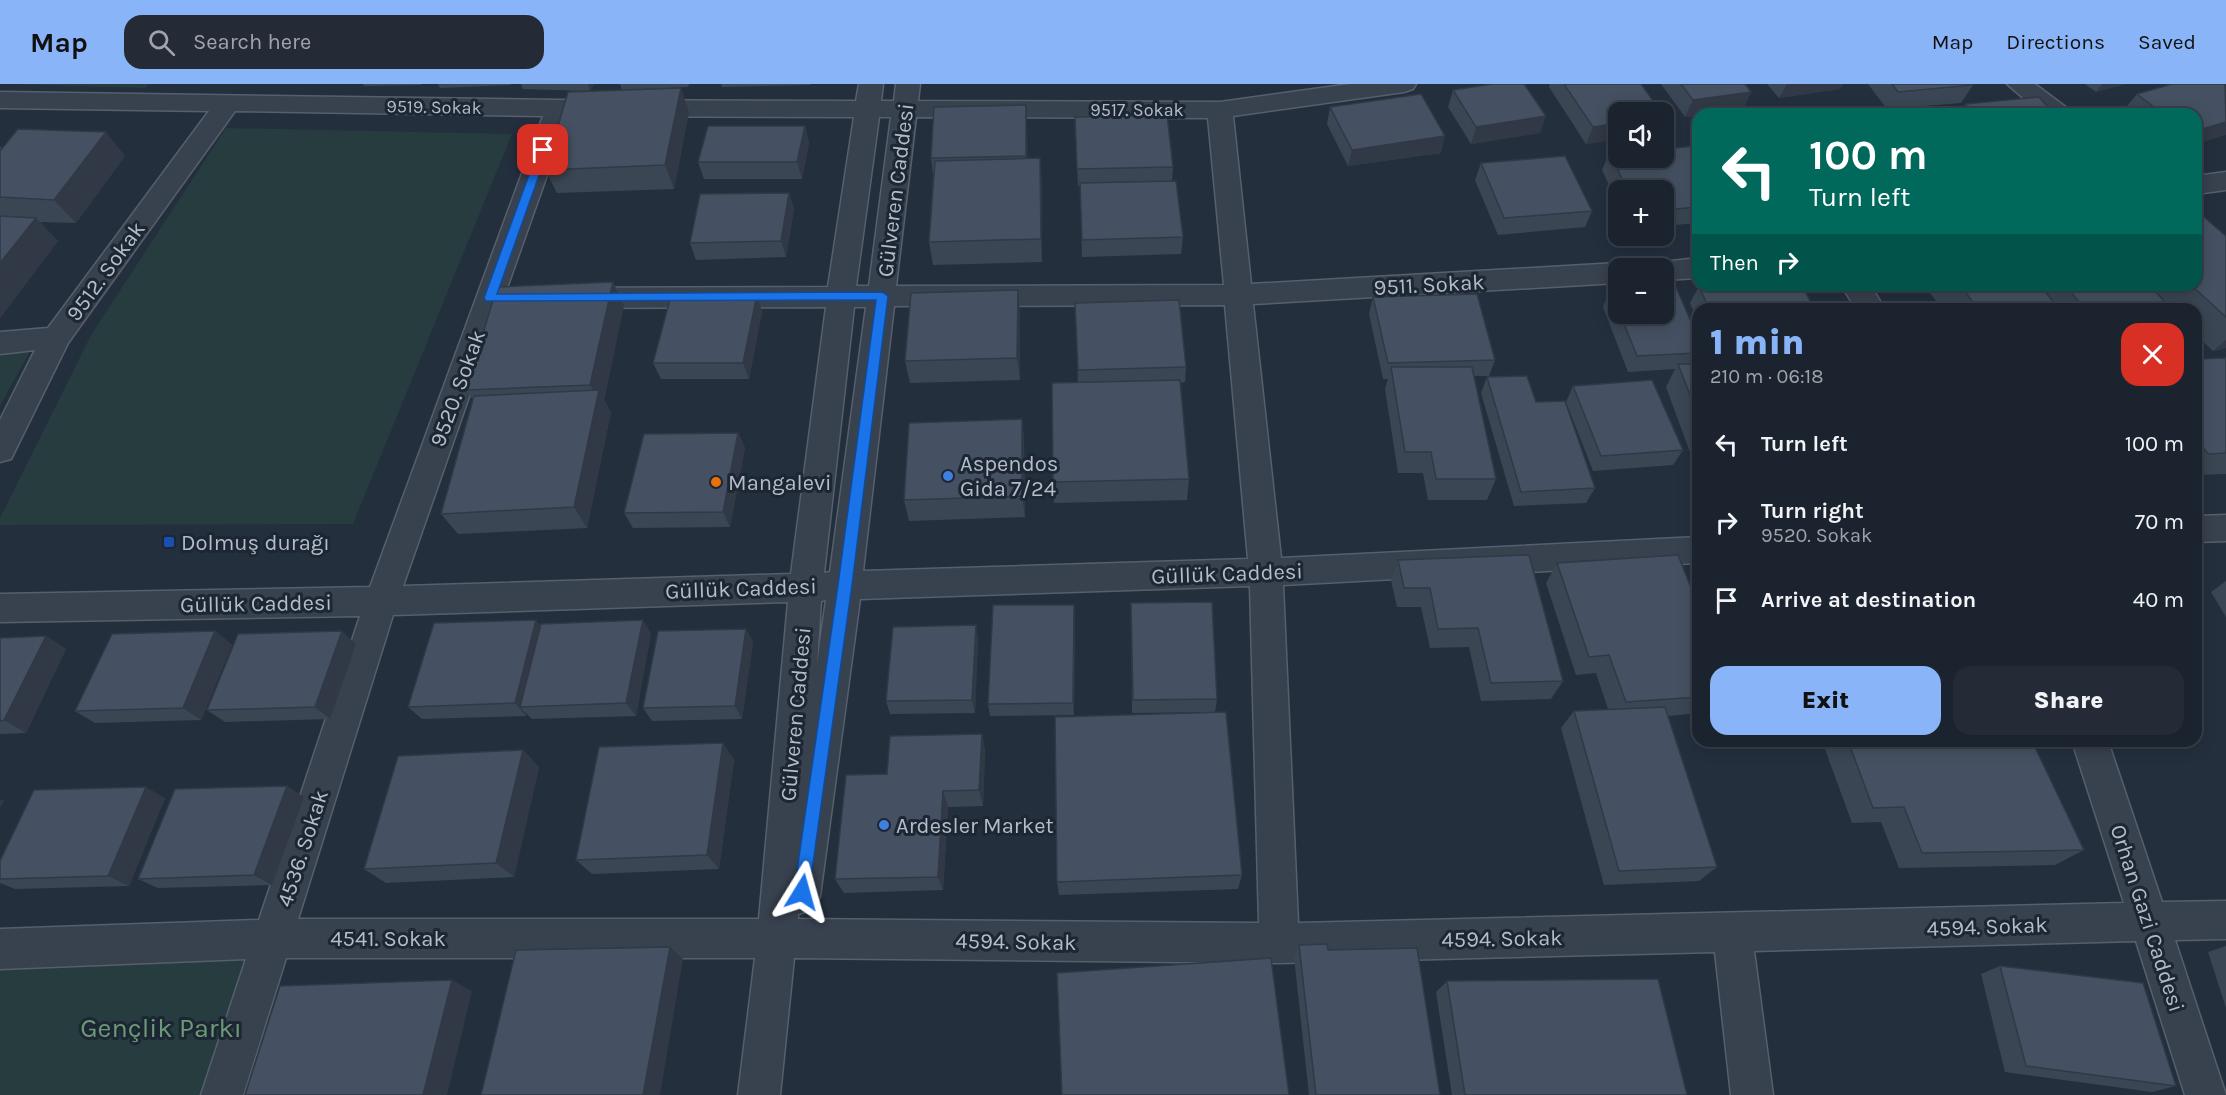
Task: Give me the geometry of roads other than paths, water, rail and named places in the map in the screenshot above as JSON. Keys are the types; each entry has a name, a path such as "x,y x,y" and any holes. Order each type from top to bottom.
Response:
{"street":[{"name":"9517. Sokak","path":"869,97 1220,110 1404,84"},
{"path":"2019,84 2050,108"},
{"name":"9519. Sokak","path":"0,100 558,108 869,97"},
{"name":"Gülveren Caddesi","path":"786,939 806,586 840,296 869,97"},
{"name":"Gülveren Caddesi","path":"759,1095 845,585 906,97"},
{"name":"9512. Sokak","path":"0,450 56,338 228,103"},
{"name":"9520. Sokak","path":"381,601 558,108"},
{"path":"1220,110 1266,572 1280,943"},
{"path":"2202,184 2226,181"},
{"path":"1674,269 1692,268"},
{"name":"9511. Sokak","path":"490,298 1239,295 1608,274"},
{"path":"0,343 56,338"},
{"path":"2202,529 2226,528"},
{"name":"Güllük Caddesi","path":"0,608 381,601 1266,572 1692,550"},
{"name":"4536. Sokak","path":"222,1095 381,601"},
{"name":"Orhan Gazi Caddesi","path":"2092,747 2206,1095"},
{"name":"4594. Sokak","path":"786,939 1280,943 2226,920"},
{"path":"1732,933 1752,1095"},
{"name":"4541. Sokak","path":"0,949 272,939 786,939"}],"place":[{"name":"Aspendos Gida 7/24","path":"948,476"},
{"name":"Mangalevi","path":"716,482"},
{"name":"Dolmuş durağı","path":"169,542"},
{"name":"Ardesler Market","path":"884,825"}],"park label":[{"name":"Gençlik Parkı","path":"161,1028"}]}
